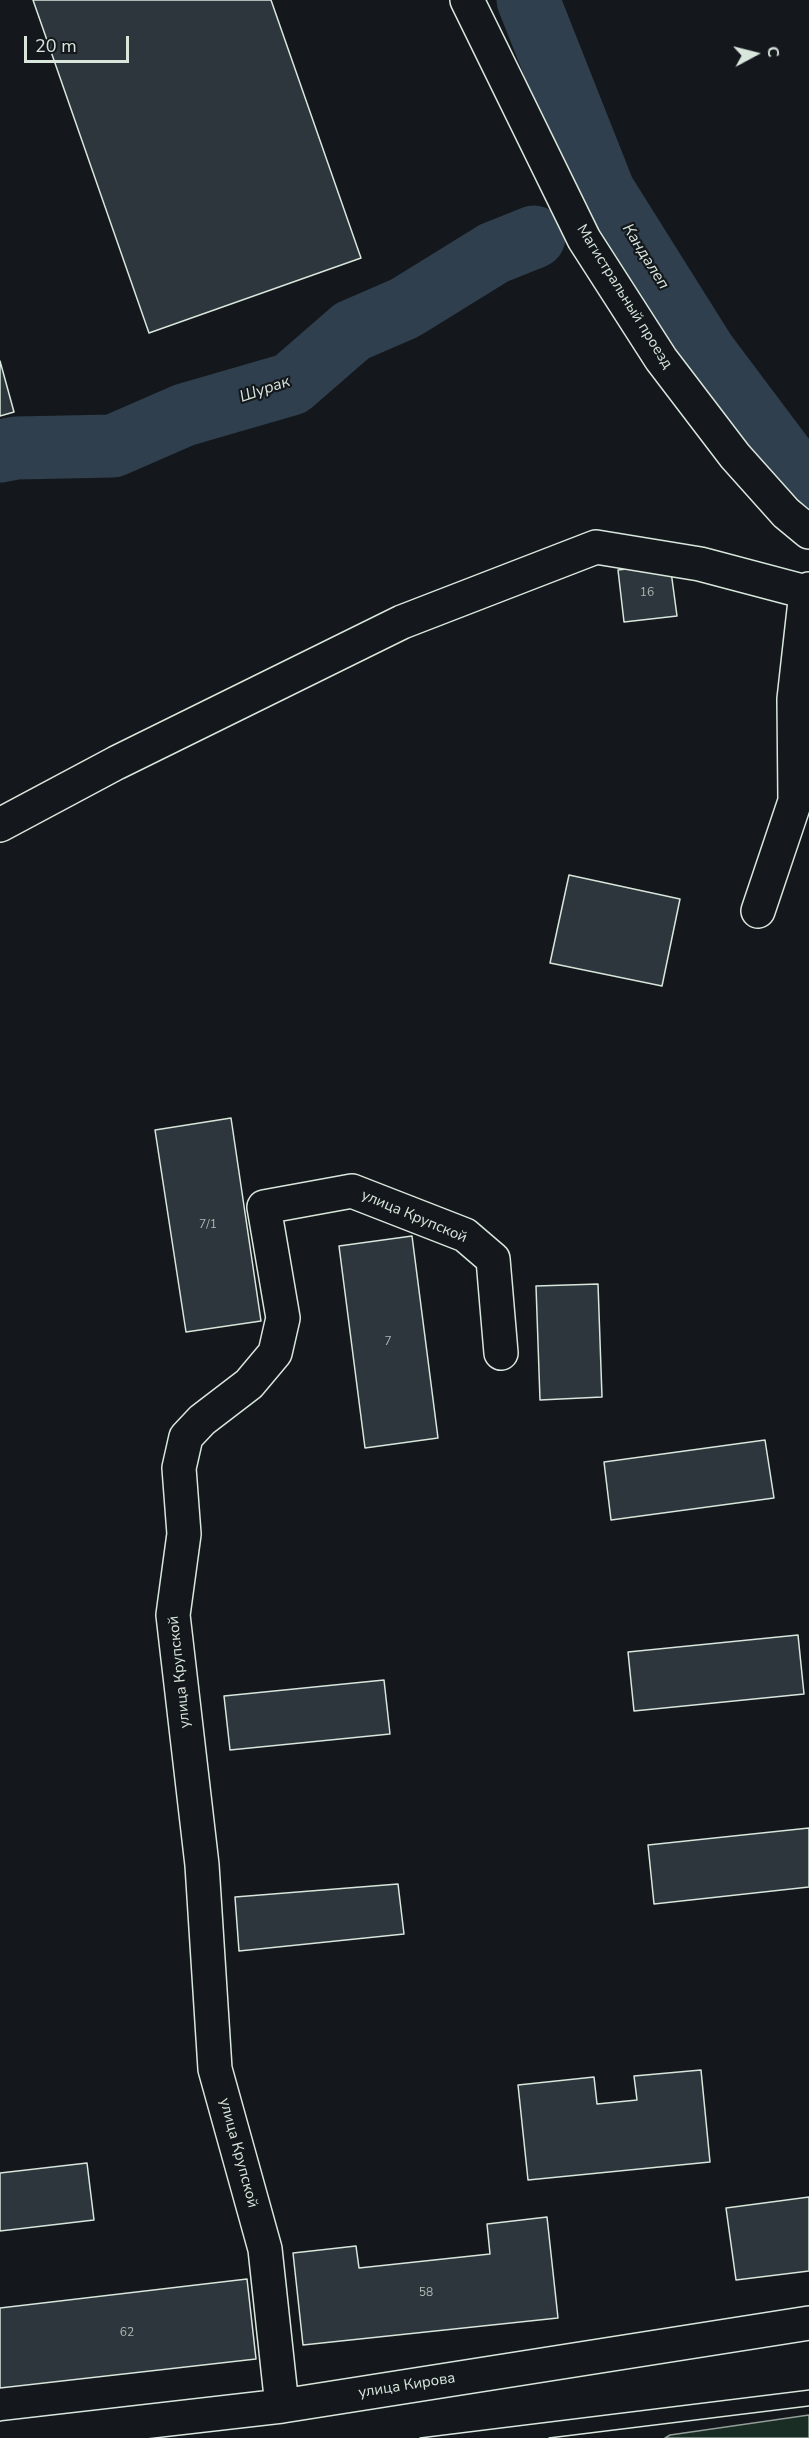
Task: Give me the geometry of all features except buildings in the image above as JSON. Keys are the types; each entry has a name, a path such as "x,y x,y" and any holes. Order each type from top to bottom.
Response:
{"street":[{"name":"Магистральный проезд","path":"467,0 584,239 655,350 735,456 786,513 809,532"},
{"path":"0,825 126,758 402,622 596,547 700,564 807,591 794,699 802,727 802,805 758,911"},
{"name":"улица Крупской","path":"282,2406 265,2249 215,2069 202,1865 173,1615 184,1534 179,1468 186,1437 202,1420 249,1384 275,1353 283,1318 264,1207 352,1191 465,1235 493,1259 501,1353"},
{"name":"улица Кирова","path":"4,2438 282,2406 809,2323"}],"green space":[{"path":"809,2415 809,2438 665,2438 670,2435"}],"waterway":[{"name":"Кандалеп","path":"528,0 604,192 705,353 805,486 809,488"},
{"name":"Шурак","path":"0,451 16,448 113,446 184,415 291,384 352,331 405,308 494,253 534,237"}],"tram line":[{"path":"420,2438 809,2390"},
{"path":"549,2438 809,2406"}]}
